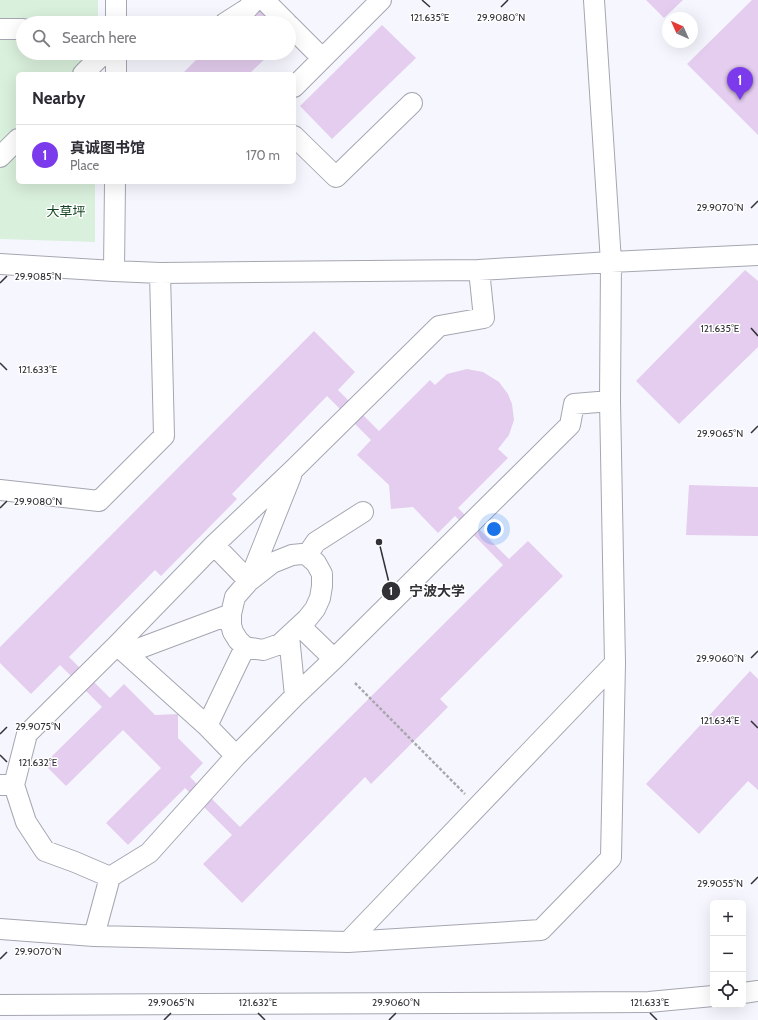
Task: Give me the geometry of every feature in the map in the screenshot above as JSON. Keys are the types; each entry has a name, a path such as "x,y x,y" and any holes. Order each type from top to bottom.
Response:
{"street":[{"path":"116,0 116,16"},
{"path":"236,16 247,9 255,0"},
{"path":"264,0 280,16"},
{"path":"296,85 381,0"},
{"path":"0,929 94,936 348,942 541,930 611,858 615,663 610,401 611,262 594,0"},
{"path":"0,29 16,29"},
{"path":"296,32 322,58"},
{"path":"85,72 97,60"},
{"path":"116,60 116,72"},
{"path":"296,138 336,177 412,103"},
{"path":"0,157 16,141"},
{"path":"114,271 115,184"},
{"path":"0,264 160,273 479,270 758,255"},
{"path":"110,877 45,851 26,822 7,785 26,734 122,649 214,545 439,326 484,318 479,270"},
{"path":"0,490 99,501 164,436 160,273"},
{"path":"94,936 110,877 149,853 236,756 294,696 570,425 574,404 610,401"},
{"path":"249,581 294,468"},
{"path":"307,555 316,542 363,512"},
{"path":"214,545 249,581"},
{"path":"292,554 307,555 316,563 322,574 320,598 315,609 280,644 263,650 245,647 238,640 231,625 231,614 235,597 249,581 272,563 292,554"},
{"path":"122,649 231,614"},
{"path":"294,631 334,658"},
{"path":"294,631 294,696"},
{"path":"207,726 245,647"},
{"path":"122,649 207,726 236,756"},
{"path":"348,942 615,663"},
{"path":"746,993 758,991"},
{"path":"0,1005 649,1002 710,996"}],"path":[{"path":"355,683 478,807"}],"green space":[{"name":"大草坪","path":"0,0 98,0 98,16 16,16 16,60 97,60 97,72 16,72 16,184 95,184 95,242 0,239"}],"building":[{"path":"646,0 683,0 670,12 662,12 662,16"},
{"path":"752,0 758,0 758,135 687,64"},
{"path":"254,3 267,16 240,16"},
{"path":"382,25 416,58 332,139 300,106"},
{"path":"196,60 264,60 251,72 184,72"},
{"path":"745,270 758,281 758,347 679,424 636,381"},
{"path":"314,331 355,372 338,390 379,431 430,380 435,385 447,374 467,369 483,372 499,382 508,394 512,404 514,420 509,435 498,449 508,458 458,508 509,559 528,541 563,576 440,699 448,707 371,784 365,777 242,903 203,864 232,835 185,788 128,845 106,823 161,768 123,730 66,786 44,764 102,707 60,665 31,694 0,663 0,647","holes":["327,396 371,440 357,455 389,485 391,509 413,507 438,533 455,516 503,565 240,827 190,777 203,763 178,738 178,714 155,715 124,684 110,698 69,657 155,570 161,576 237,499 232,494"]},
{"path":"689,485 758,487 758,536 686,535"},
{"path":"750,671 758,679 758,790 748,781 699,834 646,784"}],"place":[{"name":"真诚图书馆","path":"740,100"},
{"name":"宁波大学","path":"379,542"}]}
